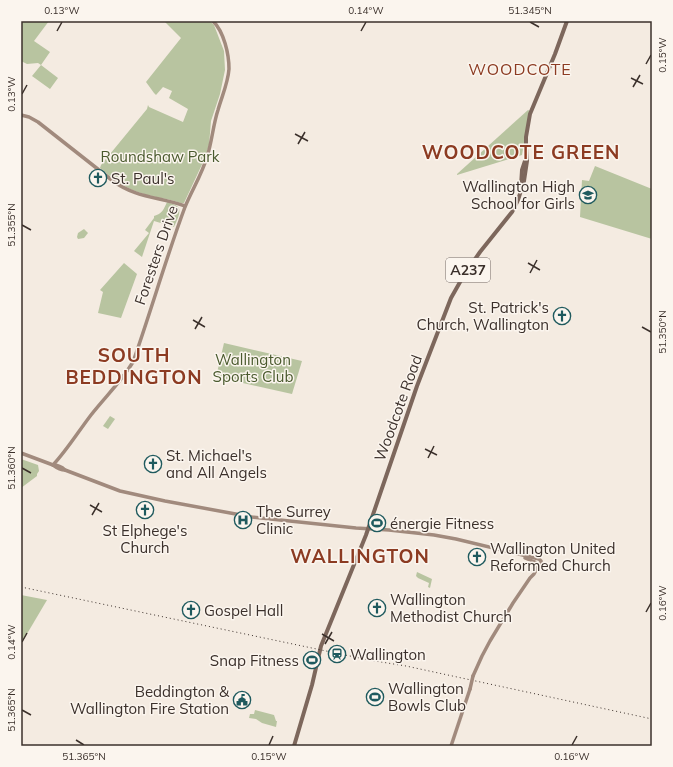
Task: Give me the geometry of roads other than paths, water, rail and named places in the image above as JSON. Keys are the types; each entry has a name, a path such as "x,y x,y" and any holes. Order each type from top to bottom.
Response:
{"main road":[{"name":"Foresters Drive","path":"53,465 60,458 92,414 126,374 133,362 185,206 207,159 211,146 214,121 227,81 229,69 224,41 213,21"},
{"name":"Woodcote Road","path":"294,746 312,685 320,649 368,529 417,386 451,298 460,281 514,209 518,200 524,181 527,156 526,139 530,114 567,21"},
{"path":"21,115 32,118 40,123 125,189 141,196 185,206"},
{"path":"21,453 53,465 60,466 66,470 113,489 133,494 248,516 447,537 521,556 536,563 534,574 514,603 482,656 473,676 451,746"},
{"path":"60,458 60,466"},
{"path":"53,465 56,468 66,470"}],"railway":[{"path":"21,587 369,660 406,666 652,719"}],"place":[{"name":"St. Paul's","path":"98,178"},
{"name":"Wallington High School for Girls","path":"588,195"},
{"name":"St. Patrick's Church, Wallington","path":"562,316"},
{"name":"St. Michael's and All Angels","path":"153,464"},
{"name":"St Elphege's Church","path":"145,510"},
{"name":"The Surrey Clinic","path":"243,520"},
{"name":"énergie Fitness","path":"377,523"},
{"name":"Wallington United Reformed Church","path":"477,557"},
{"name":"Wallington Methodist Church","path":"377,608"},
{"name":"Gospel Hall","path":"191,610"},
{"name":"Wallington","path":"337,654"},
{"name":"Snap Fitness","path":"312,660"},
{"name":"Wallington Bowls Club","path":"375,697"},
{"name":"Beddington & Wallington Fire Station","path":"242,700"}],"district":[{"name":"WOODCOTE","path":"520,69"},
{"name":"WOODCOTE GREEN","path":"521,152"},
{"name":"SOUTH BEDDINGTON","path":"134,366"},
{"name":"WALLINGTON","path":"360,556"}],"park label":[{"name":"Roundshaw Park","path":"160,156"},
{"name":"Wallington Sports Club","path":"253,368"}]}
